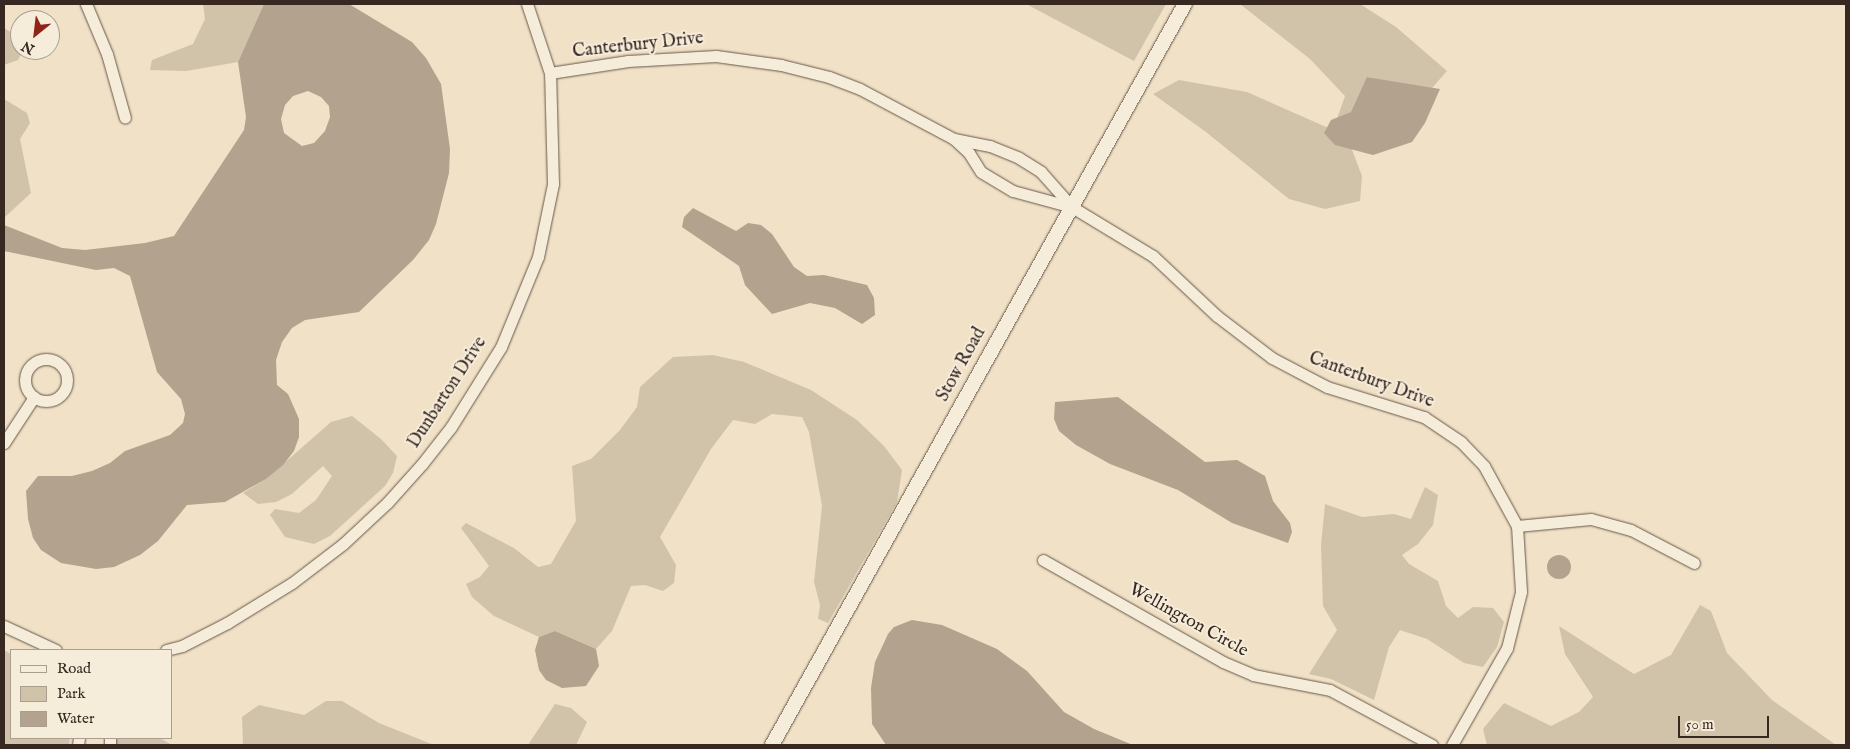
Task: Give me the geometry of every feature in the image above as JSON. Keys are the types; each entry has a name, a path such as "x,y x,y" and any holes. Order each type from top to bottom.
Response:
{"street":[{"path":"86,4 107,54 125,118"},
{"name":"Dunbarton Drive","path":"170,649 182,646 227,624 292,583 343,544 387,503 456,420 501,347 538,257 553,184 550,73 527,4"},
{"name":"Stow Road","path":"772,745 1185,4"},
{"name":"Canterbury Drive","path":"550,73 678,56 716,56 781,65 860,89 954,139 969,153 981,172 1013,191 1072,207 1153,256 1217,316 1272,358 1326,387 1406,409 1444,428 1484,466 1517,526 1521,568 1516,620 1496,670 1452,745"},
{"name":"Canterbury Drive","path":"954,139 990,146 1019,158 1041,172 1072,207"},
{"path":"4,443 34,397"},
{"path":"1517,526 1591,519 1647,536 1694,564"},
{"name":"Wellington Circle","path":"1043,560 1223,662 1254,675 1330,690 1432,745"},
{"path":"4,626 54,649"}],"green space":[{"path":"203,4 264,4 238,62 186,71 150,70 152,60 193,44 205,19"},
{"path":"1026,4 1166,4 1134,61"},
{"path":"1240,4 1360,4 1396,27 1447,71 1432,88 1367,77 1346,134 1362,176 1360,201 1325,209 1289,199 1206,132 1153,94 1179,80 1247,92 1333,130 1345,96 1310,59"},
{"path":"4,28 10,32 10,60 18,60 4,65"},
{"path":"4,99 27,113 30,123 20,139 31,193 4,218"},
{"path":"713,355 744,362 811,390 857,420 884,446 902,470 897,502 828,623 818,619 820,605 814,582 822,506 809,432 802,417 772,414 755,424 733,420 711,449 660,537 676,565 674,583 663,591 645,585 631,586 612,631 596,649 555,631 539,637 494,616 472,597 466,584 480,577 489,566 461,528 466,523 514,548 538,567 551,564 576,521 572,466 591,459 620,430 637,407 640,387 673,357"},
{"path":"352,416 381,439 397,456 393,473 385,486 330,536 314,544 285,537 270,515 275,509 299,513 316,500 332,476 323,466 292,494 276,502 258,504 243,493 266,479 331,422"},
{"path":"1425,487 1438,495 1433,525 1418,544 1402,555 1409,564 1438,581 1446,606 1458,618 1473,607 1493,608 1504,622 1497,647 1483,667 1464,663 1427,639 1400,630 1389,647 1374,700 1331,679 1309,674 1337,630 1323,606 1321,545 1325,504 1362,517 1394,514 1411,519"},
{"path":"1700,605 1711,611 1727,653 1772,700 1836,745 1487,745 1483,729 1504,703 1551,726 1579,712 1593,697 1565,654 1559,626 1634,674 1671,655"},
{"path":"4,650 10,653 10,739 70,739 69,745 4,745"},
{"path":"326,701 342,701 379,723 434,745 243,745 242,717 259,705 304,715"},
{"path":"555,704 571,708 587,722 576,745 528,745"},
{"path":"115,739 162,739 172,745 114,745"}],"water":[{"path":"264,4 349,4 412,42 426,58 441,84 450,149 449,173 436,224 429,240 413,260 359,312 305,320 292,328 282,342 276,360 277,385 288,394 299,419 299,437 294,451 283,465 266,479 225,502 187,505 158,541 140,555 114,567 96,569 61,563 41,550 33,538 28,519 26,491 38,476 72,476 92,471 110,463 125,451 170,435 183,423 185,414 181,399 157,372 130,276 114,268 96,270 4,251 4,225 62,248 85,250 145,243 174,236 244,130 246,117 238,62","holes":["308,91 321,97 329,106 330,117 325,131 314,143 302,146 284,133 281,119 285,105 293,96"]},
{"path":"1367,77 1440,89 1425,123 1412,142 1373,155 1335,145 1324,133 1331,120 1351,112"},
{"path":"693,208 736,231 748,223 761,225 772,234 794,267 807,276 824,275 867,285 874,298 875,315 862,324 835,308 810,303 772,314 745,285 739,266 682,227 684,217"},
{"path":"1118,397 1205,462 1237,460 1265,476 1273,501 1290,523 1292,532 1288,543 1232,523 1178,490 1110,464 1076,445 1059,431 1054,419 1055,402"},
{"path":"1559,555 1568,558 1571,567 1568,576 1559,579 1550,576 1547,567 1550,558"},
{"path":"912,620 942,625 997,649 1027,671 1064,712 1094,729 1133,745 886,745 872,724 871,688 875,662 888,634 894,627"},
{"path":"555,631 596,649 599,666 586,686 562,688 546,680 539,670 535,650 539,637"}]}
